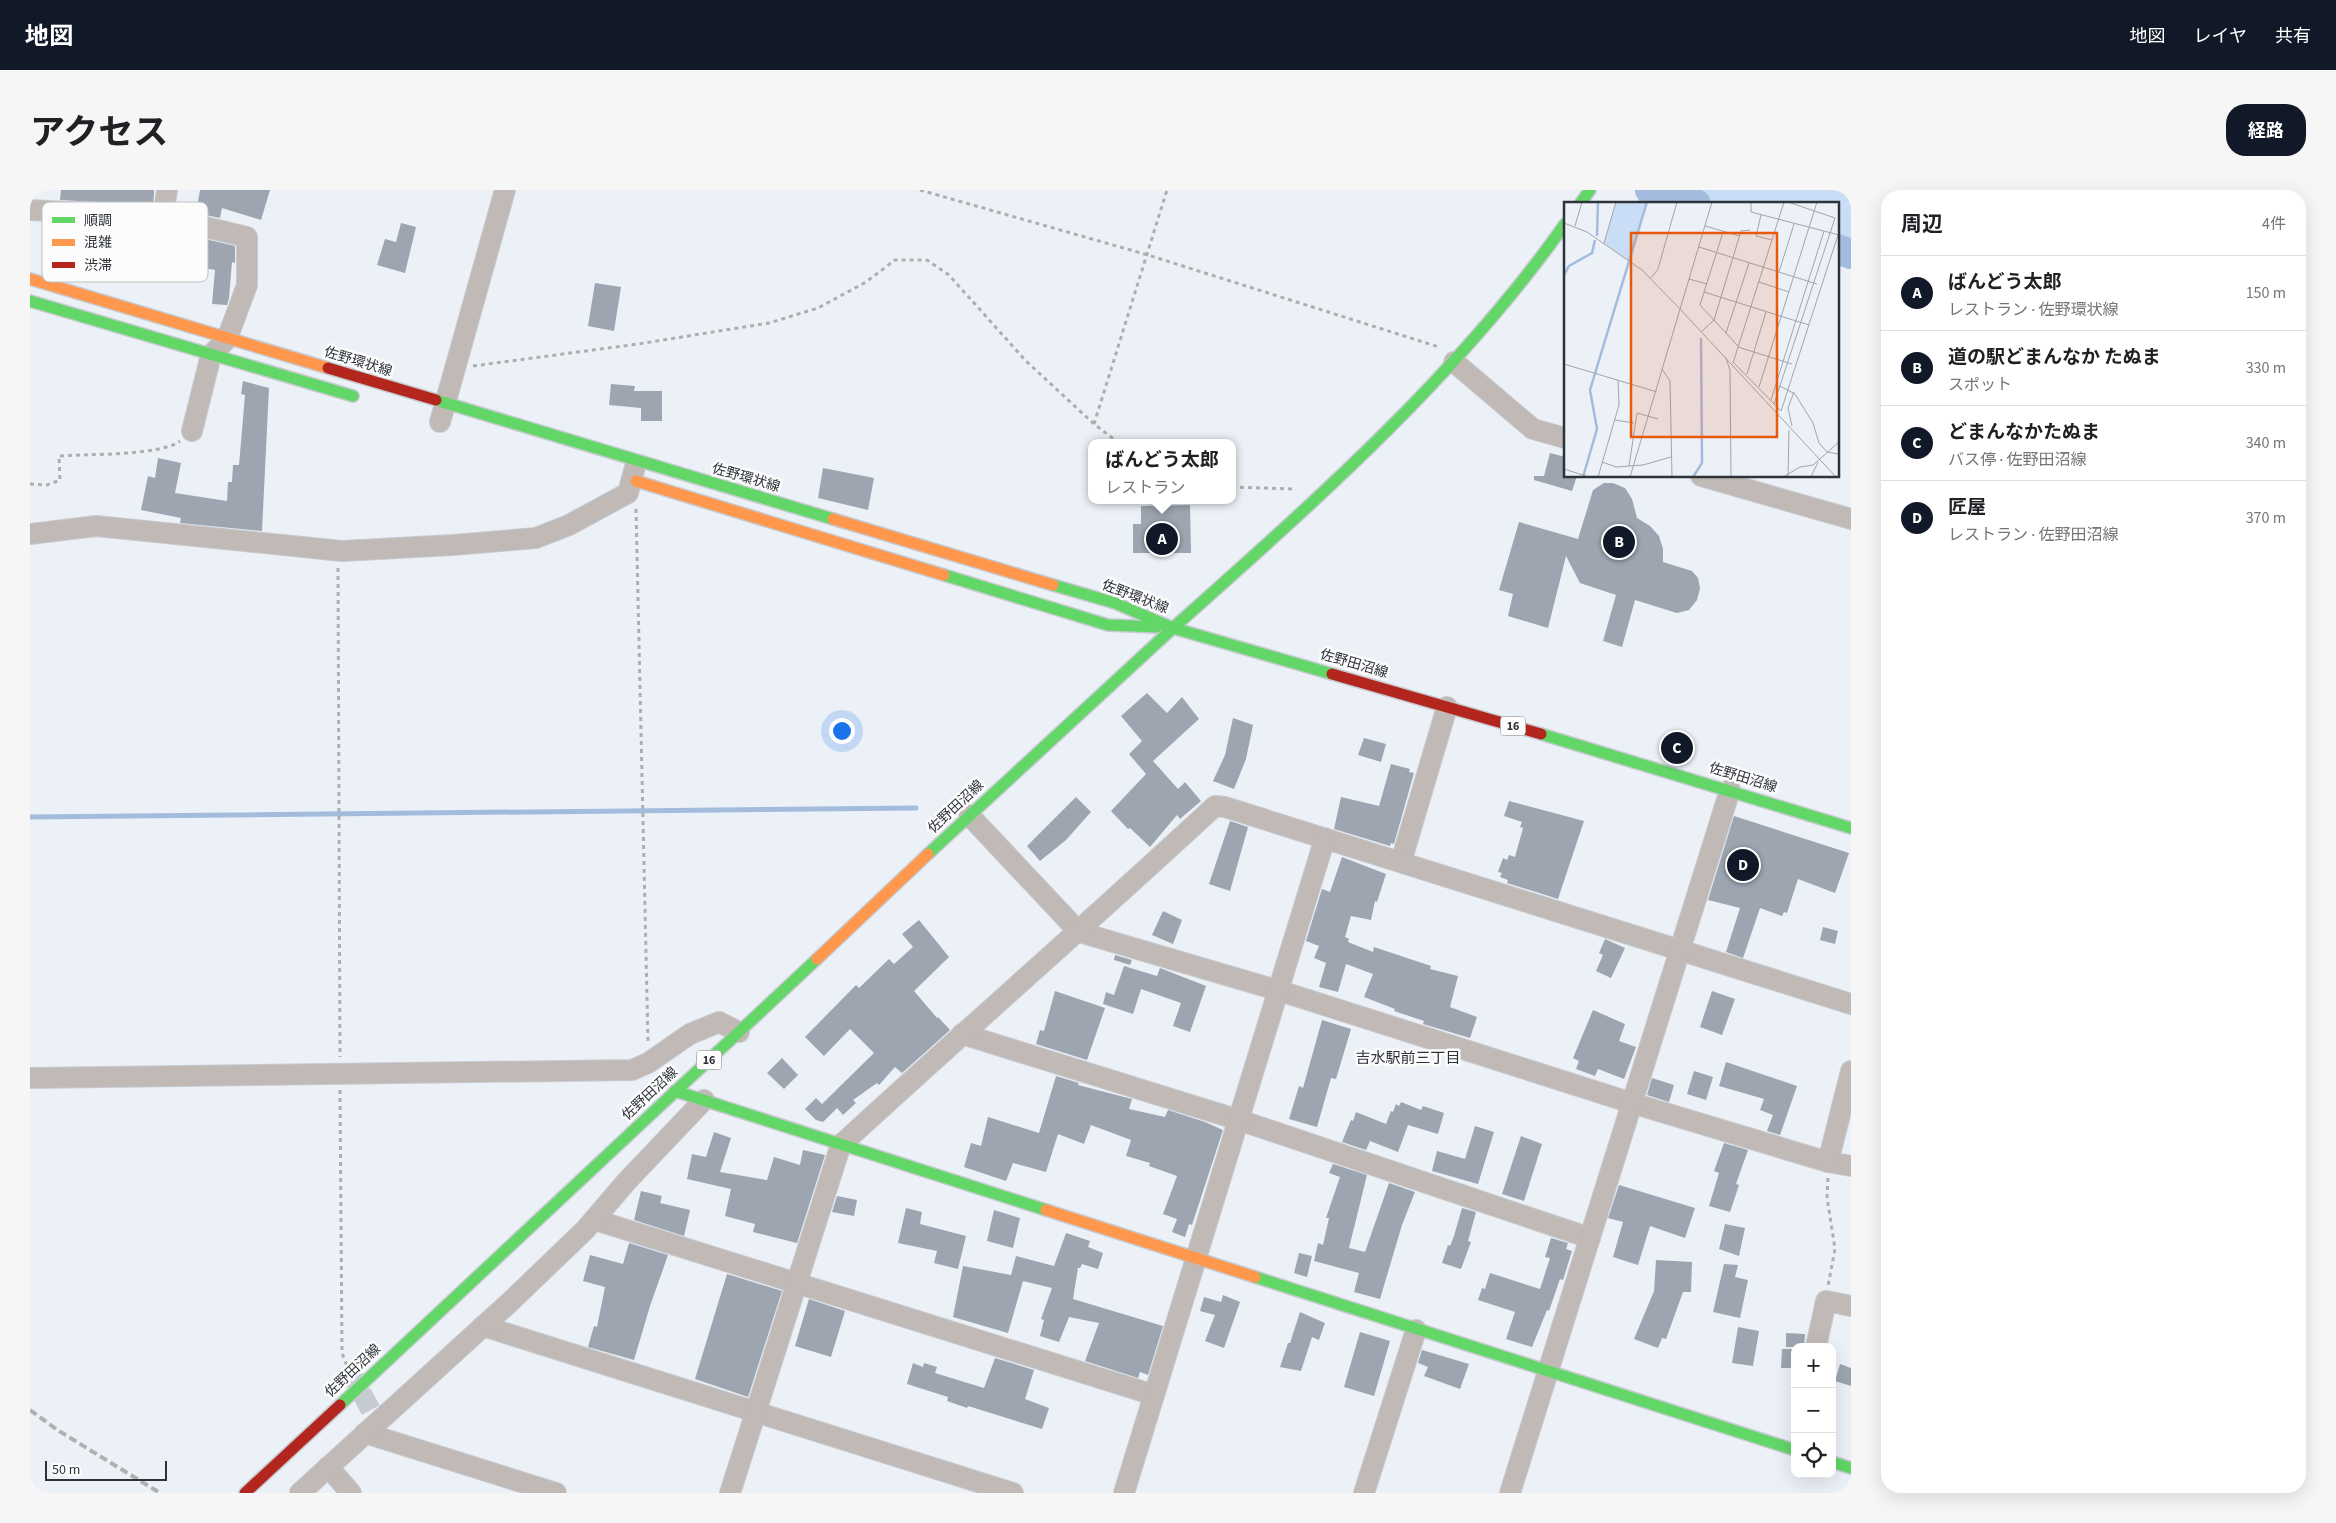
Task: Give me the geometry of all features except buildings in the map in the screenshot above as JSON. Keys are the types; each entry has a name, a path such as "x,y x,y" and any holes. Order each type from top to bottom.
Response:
{"main road":[{"path":"1581,202 1590,190"},
{"path":"1173,628 1328,490 1457,358 1521,284 1564,225"},
{"name":"佐野環状線","path":"30,279 227,339 441,417 630,478 1108,625 1173,628"},
{"path":"30,301 363,399"},
{"name":"佐野環状線","path":"630,478 1116,603 1173,628"},
{"name":"佐野田沼線","path":"244,1493 969,815 1173,628 1619,756 1851,828"},
{"path":"675,1091 1548,1372 1791,1446"},
{"path":"1836,1463 1851,1468"}],"street":[{"path":"441,417 505,190"},
{"path":"192,431 211,355 227,339 247,285 247,237 208,228"},
{"path":"1457,358 1533,429 1564,438"},
{"path":"30,534 96,526 338,550 453,545 536,538 569,525 630,478"},
{"path":"1709,478 1851,519"},
{"path":"1401,862 1447,707"},
{"path":"1510,1493 1730,790"},
{"path":"730,1493 842,1144 962,1034 1079,932 1215,806 1225,807 1325,838 1851,1004"},
{"path":"969,815 1079,932 1280,991 1632,1103 1828,1162 1851,1166"},
{"path":"1124,1493 1280,991 1325,838"},
{"path":"30,1078 632,1070 648,1063 690,1034 719,1022 739,1032"},
{"path":"962,1034 1239,1120 1590,1238"},
{"path":"1828,1162 1851,1071"},
{"path":"300,1493 372,1423 483,1326 595,1220 627,1181 704,1100"},
{"path":"595,1220 1154,1395"},
{"path":"1817,1343 1826,1301 1851,1306"},
{"path":"483,1326 1013,1493"},
{"path":"1364,1493 1416,1330"},
{"path":"372,1423 501,1485 556,1493"},
{"path":"328,1467 351,1493"}],"path":[{"path":"920,190 1148,255 1457,358"},
{"path":"1094,424 1167,190"},
{"path":"456,368 638,344 769,323 818,308 866,282 895,260 927,260 949,275 1025,360 1094,424 1114,439"},
{"path":"30,484 47,485 60,480 58,456 151,450 176,444 192,431"},
{"path":"630,478 636,506 648,1063"},
{"path":"1236,487 1299,489"},
{"path":"338,550 342,1352 347,1366"},
{"path":"1826,1301 1834,1249 1828,1196 1828,1162"}],"shaded area":[{"path":"1677,190 1851,190 1851,251 1838,247 1838,202 1708,202"}],"waterway":[{"path":"1650,190 1689,202"},
{"path":"1838,249 1851,254"},
{"path":"30,817 916,808"}],"tunnel":[{"path":"347,1366 374,1416"}],"railway":[{"path":"30,1410 59,1431 160,1493"}],"traffic: fast":[{"path":"1581,202 1590,190"},
{"path":"1173,628 1330,486 1430,387 1523,280 1564,225"},
{"path":"30,301 353,396"},
{"path":"436,400 833,519"},
{"path":"944,575 1108,625 1157,627"},
{"path":"1053,585 1115,603 1173,628"},
{"path":"928,854 1173,628 1332,674"},
{"path":"1541,734 1851,828"},
{"path":"340,1405 817,959"},
{"path":"675,1091 1046,1210"},
{"path":"1255,1277 1791,1449"},
{"path":"1836,1463 1851,1468"}],"traffic: slow":[{"path":"30,279 328,368"},
{"path":"636,481 944,575"},
{"path":"833,519 1053,585"},
{"path":"817,959 928,854"},
{"path":"1046,1210 1255,1277"}],"traffic: jam":[{"path":"328,368 436,400"},
{"path":"1332,674 1541,734"},
{"path":"245,1493 340,1405"}],"place":[{"name":"ばんどう太郎","path":"1162,539"},
{"name":"道の駅どまんなか たぬま","path":"1619,542"},
{"name":"どまんなかたぬま","path":"1677,748"},
{"name":"匠屋","path":"1743,865"}],"district":[{"name":"吉水駅前三丁目","path":"1408,1058"}]}
